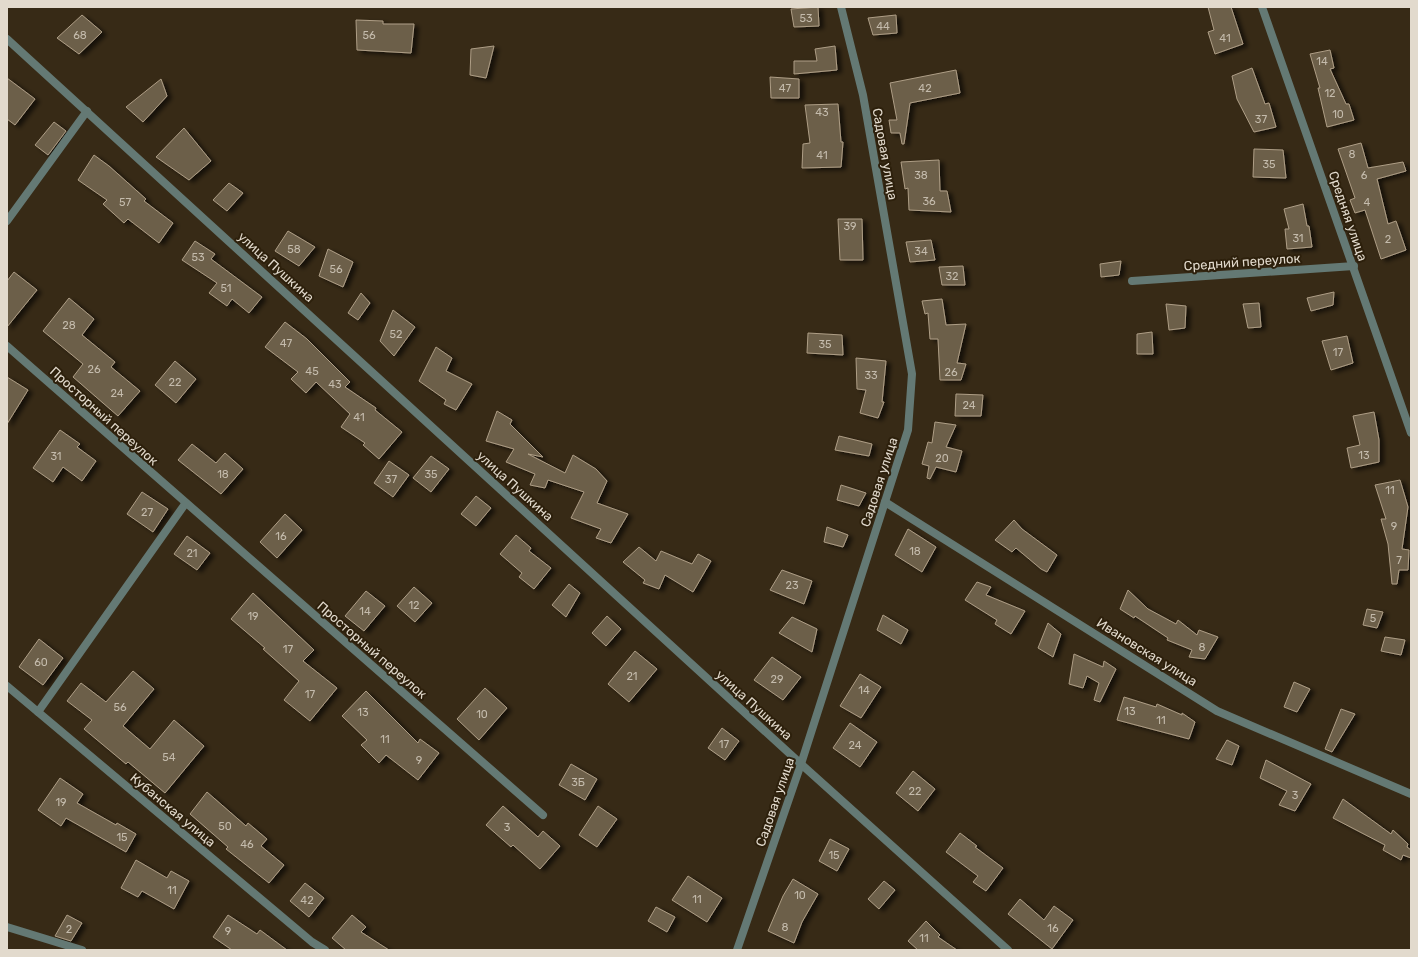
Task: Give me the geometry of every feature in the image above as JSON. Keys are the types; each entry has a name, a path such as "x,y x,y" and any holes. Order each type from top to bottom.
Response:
{"street":[{"name":"Садовая улица","path":"736,950 801,764 908,430 912,374 863,95 841,7"},
{"name":"Средняя улица","path":"1262,7 1354,266 1411,433"},
{"name":"улица Пушкина","path":"7,39 801,764 1008,950"},
{"path":"7,221 87,111"},
{"name":"Средний переулок","path":"1132,281 1354,266"},
{"name":"Просторный переулок","path":"7,346 185,504 543,815"},
{"name":"Ивановская улица","path":"885,502 1217,711 1411,794"},
{"path":"38,712 185,504"},
{"name":"Кубанская улица","path":"7,686 306,937 325,950"},
{"path":"7,927 82,950"}],"building":[{"path":"818,7 819,26 794,27 791,9"},
{"path":"1208,7 1231,7 1243,44 1215,54 1208,32 1214,30"},
{"path":"82,15 102,32 79,54 57,38"},
{"path":"896,15 897,33 873,35 868,18"},
{"path":"356,20 383,21 383,24 414,24 411,53 357,50"},
{"path":"494,46 486,78 470,75 471,49"},
{"path":"835,46 837,70 794,74 794,61 817,61 815,49"},
{"path":"1330,50 1334,68 1330,69 1346,104 1349,104 1354,120 1327,127 1318,88 1320,88 1310,54"},
{"path":"1252,68 1265,104 1269,103 1276,127 1254,132 1237,99 1232,76"},
{"path":"956,70 960,93 910,103 904,144 902,144 900,133 891,133 889,120 897,120 890,83"},
{"path":"770,77 799,79 799,98 771,98"},
{"path":"7,78 35,99 15,125 7,119"},
{"path":"161,79 167,96 143,122 126,107"},
{"path":"838,104 841,142 843,142 841,167 802,168 803,144 810,143 805,105"},
{"path":"54,122 66,131 48,155 35,145"},
{"path":"184,128 211,161 189,180 156,157"},
{"path":"1361,143 1368,168 1403,162 1406,171 1377,179 1388,224 1396,221 1406,250 1381,259 1365,210 1355,213 1350,200 1355,198 1338,149"},
{"path":"1254,149 1283,150 1286,178 1253,177"},
{"path":"94,155 109,166 146,199 144,201 173,223 159,243 128,219 124,223 103,204 107,200 78,180"},
{"path":"939,160 940,191 947,191 951,212 909,210 908,188 905,189 901,162"},
{"path":"229,183 243,193 227,211 213,200"},
{"path":"1303,204 1307,226 1309,226 1312,247 1287,249 1285,229 1289,229 1284,209"},
{"path":"838,219 862,219 863,260 840,260"},
{"path":"288,231 315,247 299,266 275,251"},
{"path":"931,240 935,260 910,262 906,242"},
{"path":"195,241 215,254 211,259 262,297 249,313 232,299 227,306 209,293 217,283 182,260"},
{"path":"328,249 353,262 343,287 319,276"},
{"path":"1121,261 1119,275 1101,277 1100,264"},
{"path":"963,266 965,285 942,285 939,267"},
{"path":"14,272 37,290 7,327 7,281"},
{"path":"1334,292 1333,305 1311,311 1307,298"},
{"path":"361,293 370,303 358,320 348,313"},
{"path":"69,298 94,319 82,335 115,362 111,367 140,391 118,416 73,377 83,364 43,331"},
{"path":"942,299 946,325 966,324 957,363 966,364 961,380 940,380 938,339 930,339 928,313 925,314 922,301"},
{"path":"1259,303 1261,327 1248,328 1243,304"},
{"path":"1166,304 1186,306 1185,328 1169,330"},
{"path":"393,310 415,327 394,356 380,341"},
{"path":"285,322 307,339 350,382 345,387 376,408 375,410 402,432 379,459 363,445 365,443 341,427 350,414 316,382 306,393 291,379 298,372 265,347"},
{"path":"1152,332 1153,354 1137,354 1137,334"},
{"path":"808,333 842,335 843,355 807,353"},
{"path":"1347,336 1353,363 1331,370 1322,341"},
{"path":"436,347 452,358 446,371 472,384 456,410 444,404 446,400 419,381"},
{"path":"856,358 886,361 882,402 884,402 878,418 860,413 866,390 857,389"},
{"path":"175,361 196,379 176,403 155,385"},
{"path":"7,377 28,390 7,424"},
{"path":"956,394 983,395 981,416 955,416"},
{"path":"497,411 512,420 510,424 543,457 528,454 565,473 573,455 596,469 607,481 597,503 628,514 611,543 596,538 601,529 571,518 584,492 548,480 545,488 530,485 535,474 506,462 514,449 486,441"},
{"path":"1374,412 1379,440 1379,462 1351,468 1347,448 1360,445 1353,416"},
{"path":"935,422 956,425 946,447 962,451 956,472 936,467 930,479 927,478 929,466 922,464 928,442 932,443"},
{"path":"60,430 80,444 77,447 96,461 82,481 63,467 53,482 33,468"},
{"path":"839,436 872,444 869,456 835,450"},
{"path":"192,444 216,463 225,453 243,469 221,494 178,460"},
{"path":"431,456 449,469 431,492 413,478"},
{"path":"389,461 409,475 393,497 374,483"},
{"path":"1400,480 1408,507 1402,549 1409,550 1408,570 1399,570 1397,584 1392,584 1388,544 1381,519 1386,519 1375,485"},
{"path":"841,485 866,493 859,506 837,500"},
{"path":"142,492 168,509 153,532 127,514"},
{"path":"476,496 491,508 476,526 461,514"},
{"path":"285,514 302,530 277,558 260,542"},
{"path":"1014,520 1022,529 1057,555 1047,572 1041,569 1016,548 1012,552 995,540"},
{"path":"827,527 848,535 843,547 824,542"},
{"path":"908,529 936,547 922,572 895,555"},
{"path":"516,535 531,548 529,551 551,568 534,589 519,577 522,573 500,554"},
{"path":"187,536 210,553 197,570 174,554"},
{"path":"639,547 656,561 661,551 692,564 698,554 711,561 693,592 665,575 659,589 643,583 645,580 623,562"},
{"path":"782,570 812,581 804,604 770,590"},
{"path":"977,582 991,587 986,595 1025,611 1011,634 995,624 997,620 965,600"},
{"path":"569,584 580,593 566,617 552,605"},
{"path":"414,587 432,603 415,622 397,606"},
{"path":"1128,590 1148,609 1176,624 1178,620 1197,635 1199,630 1218,637 1205,659 1189,657 1192,650 1167,640 1168,638 1135,616 1134,618 1120,609"},
{"path":"366,591 385,606 364,631 345,616"},
{"path":"253,593 314,650 303,661 337,688 310,721 284,700 299,681 263,649 265,648 231,619"},
{"path":"1367,609 1383,612 1377,628 1363,625"},
{"path":"883,615 908,630 901,644 877,630"},
{"path":"607,616 621,629 606,646 592,633"},
{"path":"792,617 817,629 812,652 779,633"},
{"path":"1048,623 1061,634 1053,657 1038,648"},
{"path":"1385,637 1405,640 1401,655 1381,651"},
{"path":"39,639 63,658 43,685 19,667"},
{"path":"635,651 657,669 629,702 608,684"},
{"path":"1074,654 1103,667 1104,661 1116,669 1100,702 1094,700 1099,683 1087,676 1083,688 1069,684"},
{"path":"772,657 801,677 783,700 754,680"},
{"path":"133,671 154,689 123,726 150,749 174,720 204,746 165,793 128,762 126,764 84,729 92,720 67,701 81,683 106,702"},
{"path":"860,674 881,687 861,718 840,706"},
{"path":"1294,682 1310,689 1297,712 1284,707"},
{"path":"485,688 507,708 479,740 457,719"},
{"path":"366,691 418,743 420,739 439,753 418,780 386,755 379,763 361,745 367,740 342,716"},
{"path":"1124,697 1156,707 1157,704 1182,715 1182,713 1195,722 1189,739 1117,720"},
{"path":"1341,709 1355,714 1332,752 1325,749"},
{"path":"850,723 877,742 860,767 833,748"},
{"path":"722,728 739,741 725,760 708,748"},
{"path":"1227,740 1239,746 1232,765 1216,759"},
{"path":"1266,760 1311,784 1295,811 1279,805 1287,791 1260,778"},
{"path":"571,764 597,779 585,800 559,785"},
{"path":"913,771 935,789 918,811 896,793"},
{"path":"60,778 83,794 77,803 116,825 117,823 136,834 126,852 66,818 61,826 38,810"},
{"path":"207,792 246,826 248,823 267,839 261,846 284,865 269,883 226,849 228,847 190,814"},
{"path":"1343,799 1391,834 1393,830 1408,844 1407,847 1411,850 1411,858 1403,855 1401,860 1383,850 1385,845 1333,818"},
{"path":"503,806 538,837 543,831 560,846 540,869 513,845 511,847 486,825"},
{"path":"598,806 617,819 597,847 579,835"},
{"path":"960,833 977,846 975,847 1003,868 986,891 973,882 978,876 946,852"},
{"path":"830,839 849,849 837,871 819,861"},
{"path":"136,860 167,878 171,871 189,881 174,909 142,891 138,897 121,888"},
{"path":"688,876 722,898 707,922 672,900"},
{"path":"793,879 818,894 802,922 794,943 768,931 783,896"},
{"path":"884,881 895,890 879,909 868,899"},
{"path":"305,883 324,898 309,917 290,901"},
{"path":"1020,899 1044,920 1054,906 1073,920 1052,949 1008,914"},
{"path":"656,907 675,917 667,932 648,921"},
{"path":"67,915 82,923 71,941 55,936"},
{"path":"228,915 257,934 260,930 287,950 232,950 213,937"},
{"path":"352,915 366,927 361,932 389,950 346,950 332,938"},
{"path":"926,921 940,935 938,937 957,950 918,950 908,941"}]}
